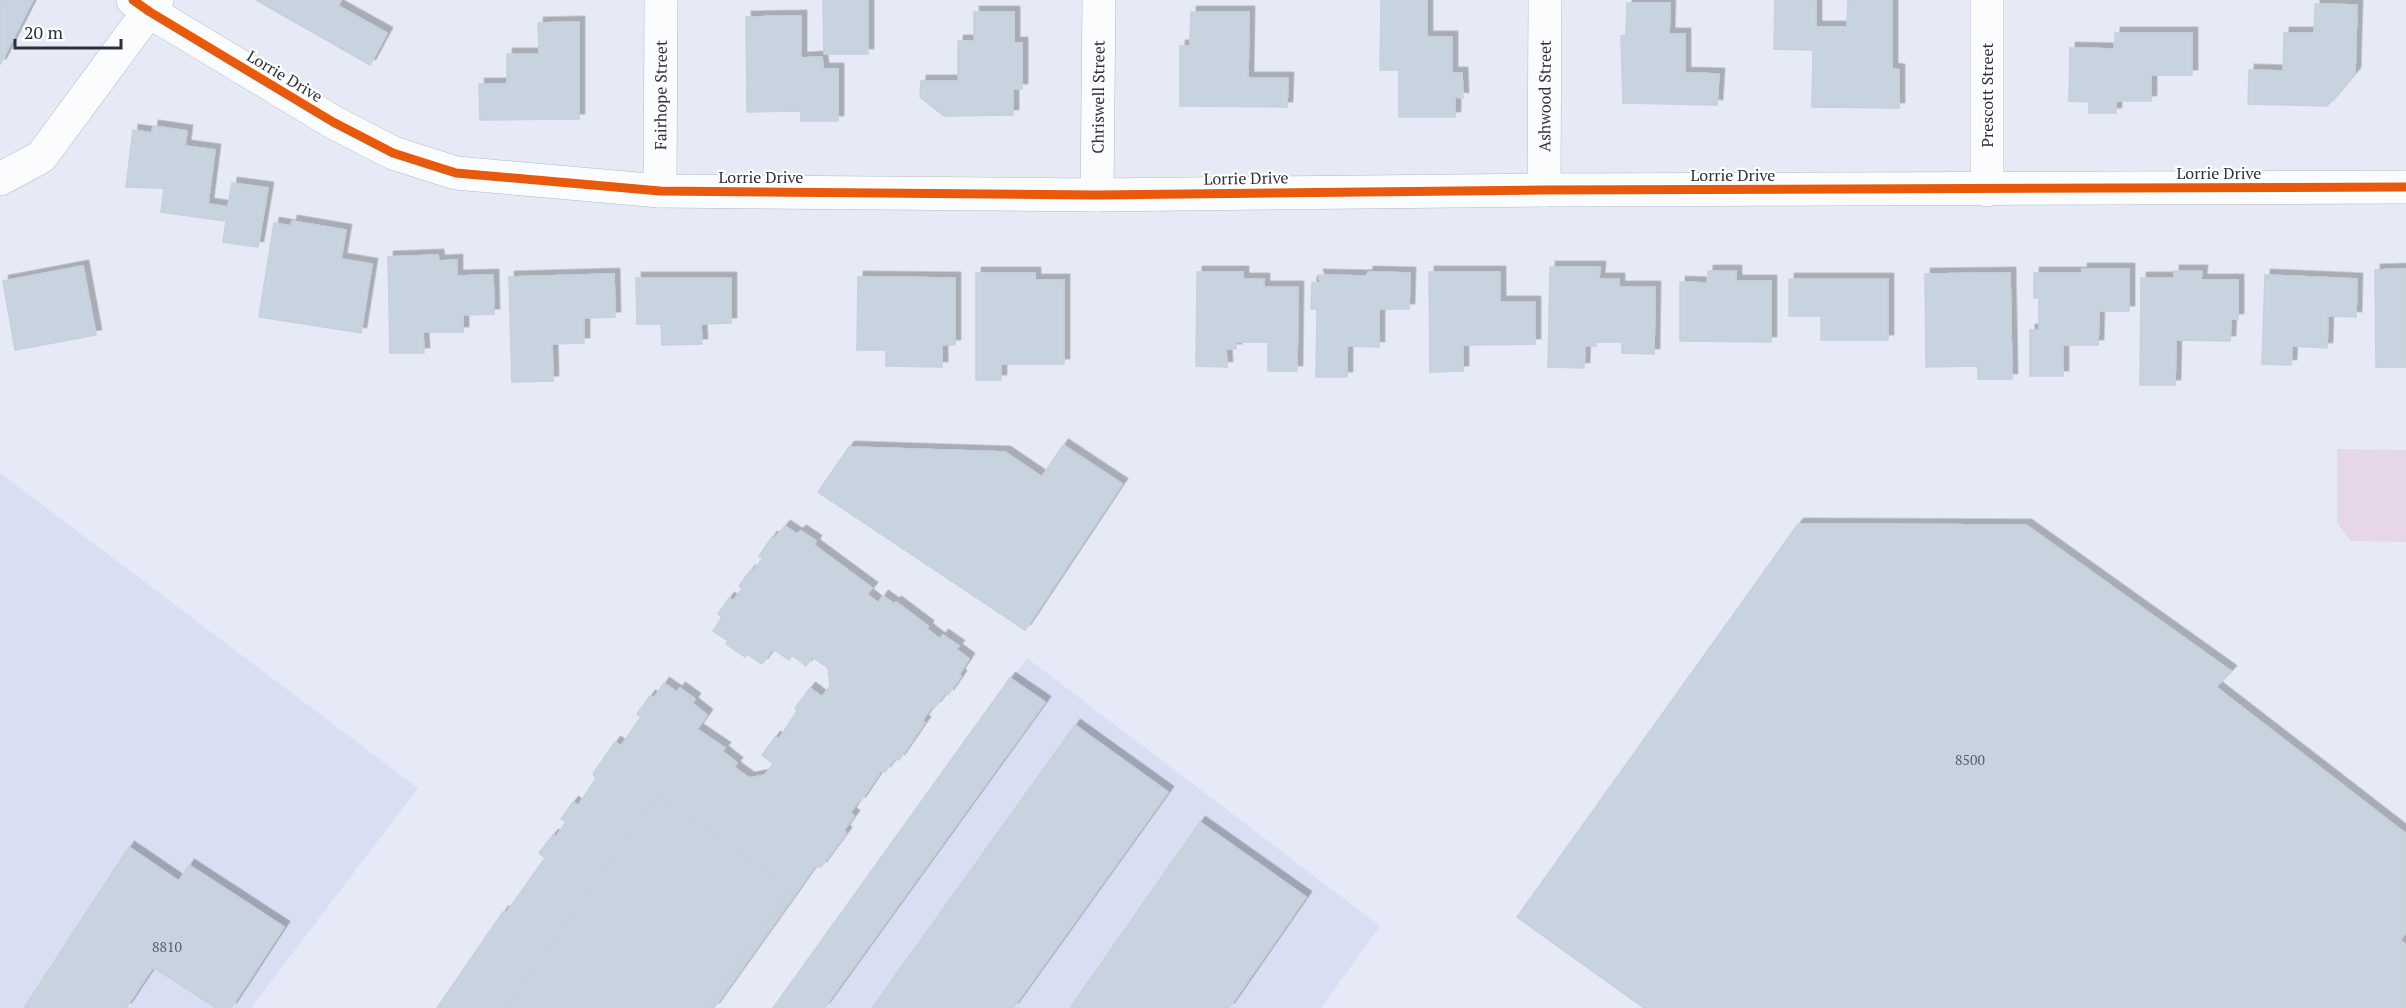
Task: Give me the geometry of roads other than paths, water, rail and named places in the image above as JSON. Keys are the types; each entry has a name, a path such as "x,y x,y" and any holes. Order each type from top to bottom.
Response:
{"street":[{"name":"Fairhope Street","path":"660,191 661,0"},
{"name":"Chriswell Street","path":"1097,195 1099,0"},
{"name":"Ashwood Street","path":"1544,190 1545,0"},
{"name":"Prescott Street","path":"1987,0 1988,190"},
{"name":"Lorrie Drive","path":"147,4 333,122 393,153 456,173 660,191 1097,195 1544,190 2406,187"},
{"path":"0,180 41,157 147,4"}]}
